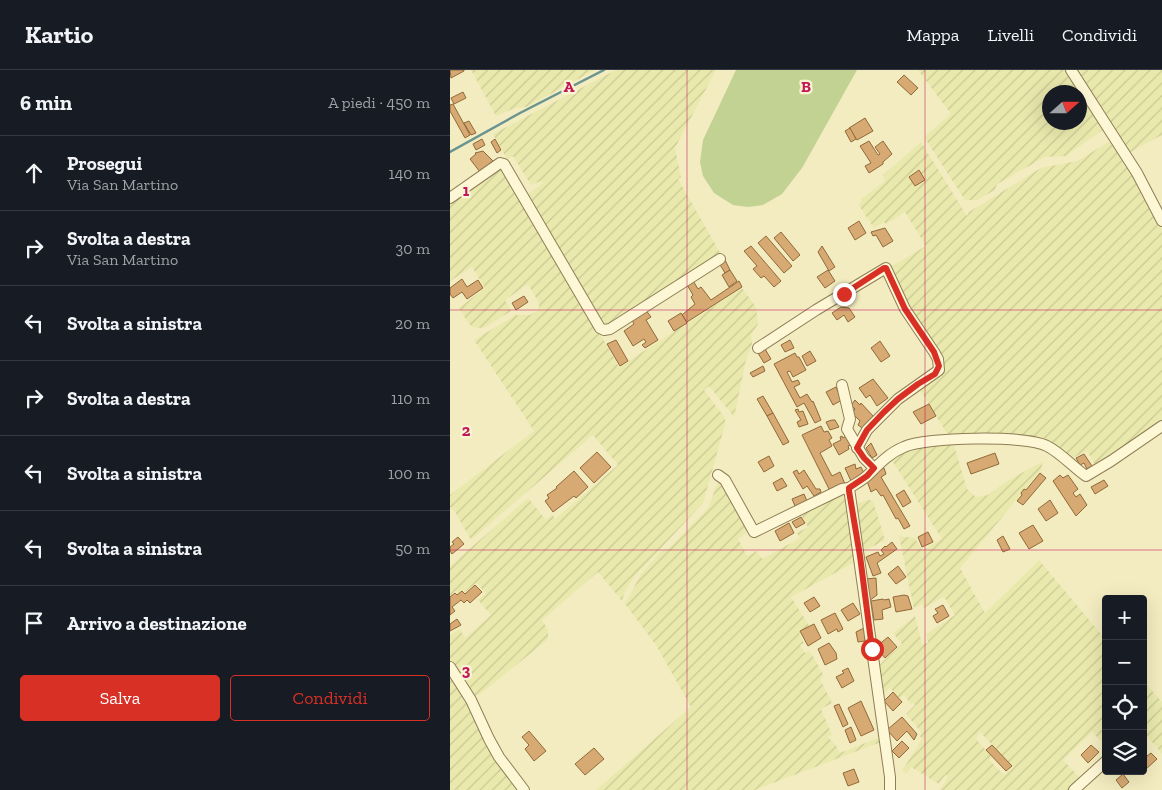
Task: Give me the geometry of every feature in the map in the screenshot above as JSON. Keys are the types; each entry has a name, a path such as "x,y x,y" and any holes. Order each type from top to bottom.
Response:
{"street":[{"path":"1071,70 1137,173 1162,221"},
{"path":"450,198 500,163 504,164 600,328 604,330 610,329 720,259"},
{"path":"758,348 886,268 905,309 938,359 939,370 898,399 867,430 857,448"},
{"path":"842,385 850,419 847,429 857,448 874,468"},
{"path":"718,475 725,480 754,532 842,489 849,488 867,476 874,468 898,450 912,443 930,440 1005,439 1033,442 1047,446 1086,476 1162,426"},
{"path":"849,488 890,776 890,790"},
{"path":"450,667 470,700 499,757 524,790"},
{"path":"1074,790 1102,765"}],"shaded area":[{"path":"471,70 595,70 526,107 515,108 496,116"},
{"path":"616,70 716,70 675,148 681,177 678,179 722,256 605,327 528,197 528,194 543,183 541,181 531,185 513,156 507,159 493,134"},
{"path":"918,70 1067,70 1076,85 1042,85 1042,130 1087,130 1087,102 1104,129 1066,156 1045,157 997,184 995,190 977,200 965,200 924,137 951,114"},
{"path":"1077,70 1162,70 1162,135 1129,153"},
{"path":"1112,140 1162,230 1162,421 1096,466 1087,451 1072,458 998,435 948,435 918,387 942,371 891,267 926,246 905,212 886,224 884,222 874,228 858,204 862,202 861,199 885,181 883,175 921,142 967,216 969,212 1041,168 1077,161"},
{"path":"500,168 506,170 619,367 742,288 756,307 758,324 751,335 752,345 746,360 734,417 709,386 704,390 725,418 725,425 703,503 635,576 625,591 622,601 598,572 542,620 548,630 546,641 480,694 472,697 450,661 450,635 460,629 465,638 491,615 478,600 486,593 476,583 465,592 462,590 458,594 455,591 450,596 450,566 528,498 546,520 552,514 555,519 618,465 593,435 471,540 455,512 450,507 450,495 534,431 474,340 516,315 530,315 537,311 539,303 528,284 505,300 511,311 484,328 473,327 468,323 459,308 485,288 472,267 450,281 450,202"},
{"path":"953,442 967,489 976,497 988,495 1004,483 1043,461 1041,470 960,568 985,613 1039,560 1102,635 1102,742 1092,732 1063,760 1081,779 1069,790 940,790 948,777 945,775 939,784 911,767 907,774 902,771 922,739 920,736 922,733 906,714 915,705 911,704 904,695 900,698 890,688 880,697 877,667 902,644 893,633 915,616 922,644 928,643 926,634 955,615 944,597 924,608 922,604 914,609 899,536 915,538 922,550 942,539 891,459 907,449","holes":["980,732 1013,767 1004,775 989,760 992,757 976,739"]},
{"path":"718,483 722,483 749,530 738,539 747,556 757,551 762,559 800,538 797,533 808,527 800,513 843,493 845,494 857,561 791,597 810,627 799,633 804,643 800,645 805,653 810,651 824,676 820,679 832,703 821,709 832,735 828,737 840,753 880,737 881,742 755,790 596,790 691,707 656,645 625,604 641,574 661,551 669,548 709,507"},
{"path":"868,500 873,501 885,540 862,552 855,504"},
{"path":"450,674 473,715 494,759 518,790 450,790"},
{"path":"1147,685 1162,702 1162,754 1147,736"}],"green space":[{"path":"736,70 857,70 802,168 782,194 763,205 748,207 733,205 714,193 703,176 700,162 703,140"}],"building":[{"path":"450,70 464,70 464,71 451,78"},
{"path":"904,75 918,88 911,95 897,82"},
{"path":"463,92 466,98 454,104 451,98"},
{"path":"453,104 470,135 465,138 450,111 450,105"},
{"path":"865,118 873,131 857,140 849,128"},
{"path":"469,121 476,133 471,135 464,123"},
{"path":"850,128 856,139 851,142 845,131"},
{"path":"482,139 485,145 476,150 473,144"},
{"path":"495,139 501,150 497,153 491,142"},
{"path":"869,141 878,155 880,154 875,147 883,141 892,154 883,164 869,173 865,166 871,163 860,146"},
{"path":"483,151 493,161 480,172 470,159 475,153"},
{"path":"919,170 925,180 915,186 909,177"},
{"path":"859,221 866,233 855,240 848,228"},
{"path":"885,228 893,241 883,247 876,235 873,236 871,232"},
{"path":"781,232 800,255 793,261 774,238"},
{"path":"766,236 792,266 784,273 758,243"},
{"path":"751,246 781,281 774,287 764,276 761,278 753,269 757,266 744,251"},
{"path":"822,246 835,267 829,271 818,252"},
{"path":"725,260 730,270 725,273 719,263"},
{"path":"730,270 737,281 729,287 722,275"},
{"path":"828,270 835,281 825,288 817,277"},
{"path":"462,279 467,287 478,280 483,288 467,299 462,292 453,298 450,294 450,288"},
{"path":"692,279 698,289 701,287 711,300 739,281 742,287 687,322 682,315 695,304 691,297 693,295 686,283"},
{"path":"524,296 528,302 516,310 512,303"},
{"path":"841,307 849,308 855,317 848,322 844,315 837,320 832,313"},
{"path":"645,309 651,317 646,320 658,340 645,348 642,345 646,342 644,339 633,346 624,331 634,324 631,318"},
{"path":"681,313 687,323 674,331 668,321"},
{"path":"616,340 628,361 620,366 607,344"},
{"path":"790,340 794,348 785,352 781,345"},
{"path":"880,341 890,356 881,362 871,348"},
{"path":"765,349 771,359 764,363 758,353"},
{"path":"810,351 816,361 807,366 802,356"},
{"path":"795,353 806,370 793,377 790,371 787,372 792,382 798,380 800,384 794,387 800,398 807,394 813,401 821,420 815,423 804,403 797,407 774,364"},
{"path":"763,366 765,371 753,377 750,373"},
{"path":"873,379 888,398 877,406 870,395 866,398 859,388"},
{"path":"836,387 842,400 833,405 826,392"},
{"path":"763,396 773,413 767,416 757,399"},
{"path":"855,400 860,405 861,403 874,417 865,430 858,425 860,421 852,413 855,409 851,405"},
{"path":"929,404 936,416 921,424 913,412"},
{"path":"798,409 799,412 803,411 808,424 799,427 797,422 801,420 795,410"},
{"path":"773,413 789,442 783,445 767,416"},
{"path":"835,420 839,427 830,430 826,422"},
{"path":"821,426 824,432 828,431 832,438 829,440 832,446 820,453 832,476 840,472 845,484 830,491 802,435"},
{"path":"842,436 843,438 846,436 851,445 848,446 849,449 839,455 833,444 841,440 840,437"},
{"path":"871,443 877,455 872,458 866,448"},
{"path":"597,452 611,467 594,483 580,468"},
{"path":"995,453 999,464 971,474 967,463"},
{"path":"1084,454 1092,466 1087,469 1084,463 1080,465 1076,458"},
{"path":"769,456 774,466 764,472 758,462"},
{"path":"855,464 856,469 861,467 865,475 851,481 845,468"},
{"path":"884,468 886,474 881,477 910,526 904,529 898,518 896,519 883,495 881,496 876,489 871,492 867,481 877,471"},
{"path":"797,470 799,474 804,470 816,489 820,489 821,492 814,496 807,486 803,489 793,472"},
{"path":"574,471 588,487 576,498 574,496 553,512 545,501 549,498 547,495"},
{"path":"1040,473 1046,478 1023,505 1017,501 1024,489 1026,490"},
{"path":"1060,475 1063,478 1068,475 1078,489 1073,493 1076,497 1080,494 1087,505 1076,516 1053,481"},
{"path":"782,478 787,486 777,491 773,483"},
{"path":"1104,480 1108,486 1095,494 1091,487"},
{"path":"904,490 911,502 903,507 896,495"},
{"path":"804,494 807,501 795,506 792,499"},
{"path":"1050,500 1058,513 1046,521 1038,509"},
{"path":"801,517 805,523 796,528 792,522"},
{"path":"789,523 794,533 780,541 775,531"},
{"path":"1033,525 1043,541 1029,549 1019,533"},
{"path":"928,532 933,542 922,547 918,537"},
{"path":"1003,536 1010,549 1003,552 997,540"},
{"path":"458,537 464,544 452,554 450,547 454,544 452,542"},
{"path":"892,542 897,549 877,563 881,573 873,576 866,557 878,552 880,556 884,554 881,550"},
{"path":"898,566 906,577 896,584 888,574"},
{"path":"876,578 877,595 869,601 865,579"},
{"path":"475,585 482,592 470,603 467,600 464,603 461,600 452,607 455,611 450,615 450,597 462,591 465,594"},
{"path":"908,596 912,609 896,612 893,597"},
{"path":"814,597 820,606 810,612 804,603"},
{"path":"889,599 891,607 882,610 883,619 874,620 871,601"},
{"path":"853,603 860,614 848,621 841,610"},
{"path":"943,605 949,616 937,623 933,616 938,613 935,609"},
{"path":"835,613 843,629 838,632 837,629 828,634 821,620"},
{"path":"457,619 461,625 450,631 450,624"},
{"path":"814,624 821,638 808,646 800,631"},
{"path":"864,628 865,641 858,642 856,632"},
{"path":"888,637 897,647 885,658 876,647"},
{"path":"829,643 836,653 837,659 825,665 818,649"},
{"path":"848,668 854,681 842,688 836,677 844,673 842,671"},
{"path":"893,692 902,702 893,711 884,701"},
{"path":"861,701 874,730 861,736 848,708"},
{"path":"839,704 848,724 843,727 834,706"},
{"path":"902,717 917,734 914,740 907,731 897,741 887,730"},
{"path":"851,727 856,740 850,743 845,730"},
{"path":"529,731 546,751 534,761 525,749 529,745 522,737"},
{"path":"902,741 909,748 899,758 892,751"},
{"path":"992,745 1012,766 1006,771 986,750"},
{"path":"1091,745 1099,752 1088,763 1081,755"},
{"path":"594,748 604,759 585,775 575,764"},
{"path":"1151,753 1157,759 1147,768 1147,756"},
{"path":"854,769 859,782 848,786 843,773"},
{"path":"1124,775 1129,782 1122,788 1116,780"}],"waterway":[{"path":"450,152 520,113 604,70"}],"route":[{"path":"844,294 886,268 905,309 934,352 939,366 939,370 935,374 918,384 884,412 867,430 857,448 874,468 867,476 849,488 872,649"}]}
